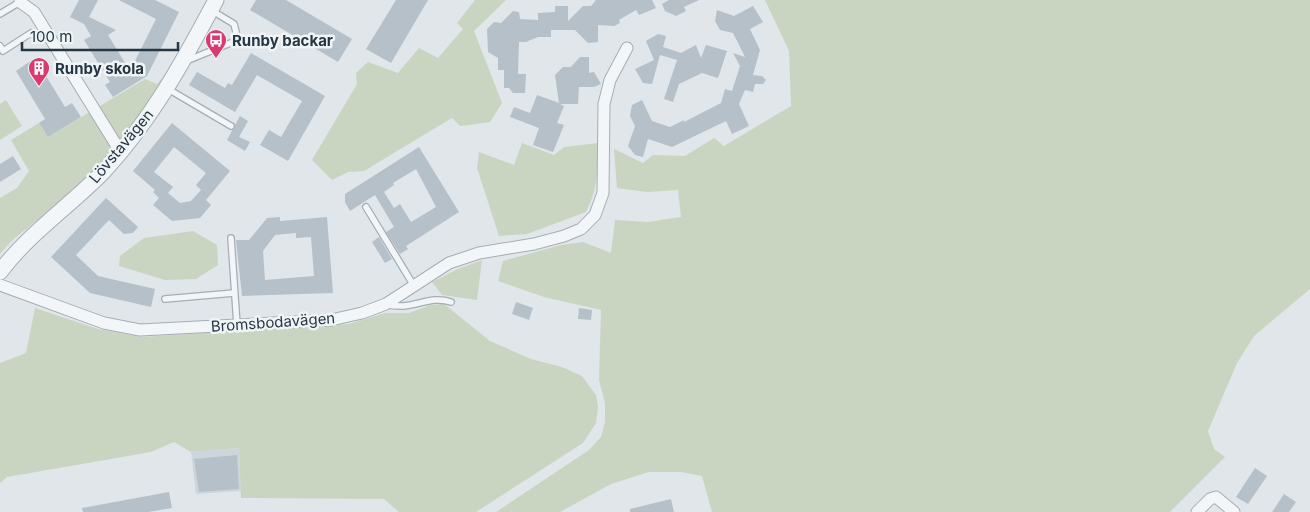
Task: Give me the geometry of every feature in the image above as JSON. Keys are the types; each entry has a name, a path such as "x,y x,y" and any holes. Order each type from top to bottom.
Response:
{"street":[{"path":"20,2 34,12 120,151"},
{"name":"Lövstavägen","path":"0,272 16,251 94,181 120,151 168,89 213,5"},
{"name":"Bromsbodavägen","path":"0,285 104,323 140,330 331,320 362,313 386,304 449,263 479,253 534,244 564,236 581,229 595,215 604,193 604,104 610,80 627,48"},
{"path":"1197,512 1210,498 1216,497 1234,512"}],"lane":[{"path":"0,14 20,2"},
{"path":"184,62 233,42 238,36 234,24 213,5"},
{"path":"0,46 2,51 30,33"},
{"path":"168,89 231,126"},
{"path":"366,207 414,286"},
{"path":"231,238 237,325"},
{"path":"165,299 234,293"},
{"path":"386,304 399,308 442,298 452,302"}],"shaded area":[{"path":"239,448 241,491 196,494 191,452"}],"green space":[{"path":"475,0 506,0 474,31 502,103 490,122 460,126 452,118 364,171 348,172 332,180 312,160 357,84 356,73 368,62 398,73 419,48 438,58 463,29 457,23"},
{"path":"765,0 1310,0 1310,289 1254,336 1237,363 1208,431 1214,449 1225,457 1170,512 712,512 702,476 681,472 649,472 611,484 560,512 496,512 589,450 601,437 605,422 605,403 599,380 601,310 544,297 498,281 503,261 561,245 583,242 611,253 615,220 648,222 681,217 678,190 647,192 617,188 614,149 643,163 653,155 685,156 714,138 724,146 791,106 789,51"},
{"path":"176,62 151,101 111,151 63,199 22,232 0,254 0,198 17,188 29,171 11,140 39,123 48,137 145,79 157,84"},
{"path":"6,100 22,126 0,140 0,104"},
{"path":"522,143 554,155 564,147 598,143 595,187 586,212 527,234 499,236 477,168 479,152 514,165"},
{"path":"193,231 217,245 218,265 196,279 165,280 119,266 120,256 144,238"},
{"path":"482,260 477,300 442,295 432,282 458,269"},
{"path":"444,304 490,341 531,359 562,367 582,376 596,395 598,407 596,423 583,443 476,512 399,512 384,499 241,498 239,448 191,452 174,442 151,452 7,477 0,483 0,363 26,353 35,308 98,329 141,337 349,324 385,313 409,313 431,305"}],"building":[{"path":"79,0 98,0 89,17 116,30 108,35 130,71 156,19 119,0 155,0 179,12 147,76 113,97 105,85 110,82 84,40 91,36 84,24 70,17"},
{"path":"256,0 286,0 352,39 338,62 250,10"},
{"path":"396,0 428,0 391,63 366,49"},
{"path":"596,0 652,0 656,8 639,15 636,10 619,20 620,23 614,26 598,25 598,42 588,43 575,30 551,30 551,37 538,37 526,42 519,42 518,74 526,74 525,93 513,93 509,88 504,88 504,70 498,70 498,58 488,52 487,29 494,22 501,23 513,11 519,12 520,19 538,20 538,13 555,12 555,6 568,6 568,21 583,6 591,6"},
{"path":"669,0 699,0 684,7 686,11 676,16 665,11 662,4"},
{"path":"753,6 763,22 750,29 760,50 753,75 762,76 766,80 763,84 755,84 753,92 745,90 739,104 749,126 732,134 726,121 672,147 648,139 643,157 635,155 628,146 635,126 630,116 632,105 642,100 652,121 670,127 721,103 725,89 732,91 740,66 733,53 745,57 733,33 720,30 715,21 717,10 734,16"},
{"path":"658,34 666,36 663,47 681,53 696,45 701,58 706,45 727,51 718,78 702,73 679,84 673,102 664,99 677,60 660,55 652,84 643,83 635,69 654,60 646,41"},
{"path":"251,53 325,96 288,161 260,145 269,130 281,137 302,101 257,75 235,112 189,85 197,72 225,88 228,83 232,85"},
{"path":"580,57 589,57 589,73 594,72 601,84 594,87 579,87 578,104 560,104 564,106 557,123 564,125 553,152 533,145 539,128 510,117 514,107 530,113 537,95 559,103 555,75 563,67 571,67"},
{"name":"Runby skola","path":"35,58 65,107 72,103 81,117 48,137 39,123 45,119 16,71"},
{"path":"240,116 248,121 239,137 250,142 245,151 227,140"},
{"path":"172,123 230,171 206,200 211,205 200,218 172,221 153,205 159,198 153,192 155,190 133,171","holes":["174,147 206,173 196,185 201,190 191,201 180,203 168,193 173,187 154,172"]},
{"path":"419,147 459,212 406,246 408,249 400,254 386,232 394,227 375,195 350,211 345,202 345,194","holes":["416,169 436,207 411,222 400,204 394,208 384,192 394,185 393,183"]},
{"path":"13,156 21,169 0,182 0,164"},
{"path":"106,198 138,227 133,233 124,234 109,220 76,255 98,276 155,289 151,307 90,293 51,257"},
{"path":"280,217 280,221 327,217 333,293 242,296 236,240 249,240 267,218","holes":["296,233 296,238 311,237 314,276 265,280 263,251 275,235"]},
{"path":"379,237 392,259 385,263 372,242"},
{"path":"516,302 533,308 529,320 512,314"},
{"path":"579,308 592,310 591,320 578,319"},
{"path":"237,455 239,489 199,492 194,459"},
{"path":"1255,468 1267,476 1248,504 1236,497"},
{"path":"169,492 172,508 148,512 83,512 82,508"},
{"path":"1284,494 1296,502 1289,512 1272,512"},
{"path":"671,499 674,512 630,512 630,509"}],"place":[{"name":"Runby backar","path":"216,59"},
{"name":"Runby skola","path":"39,87"}]}
